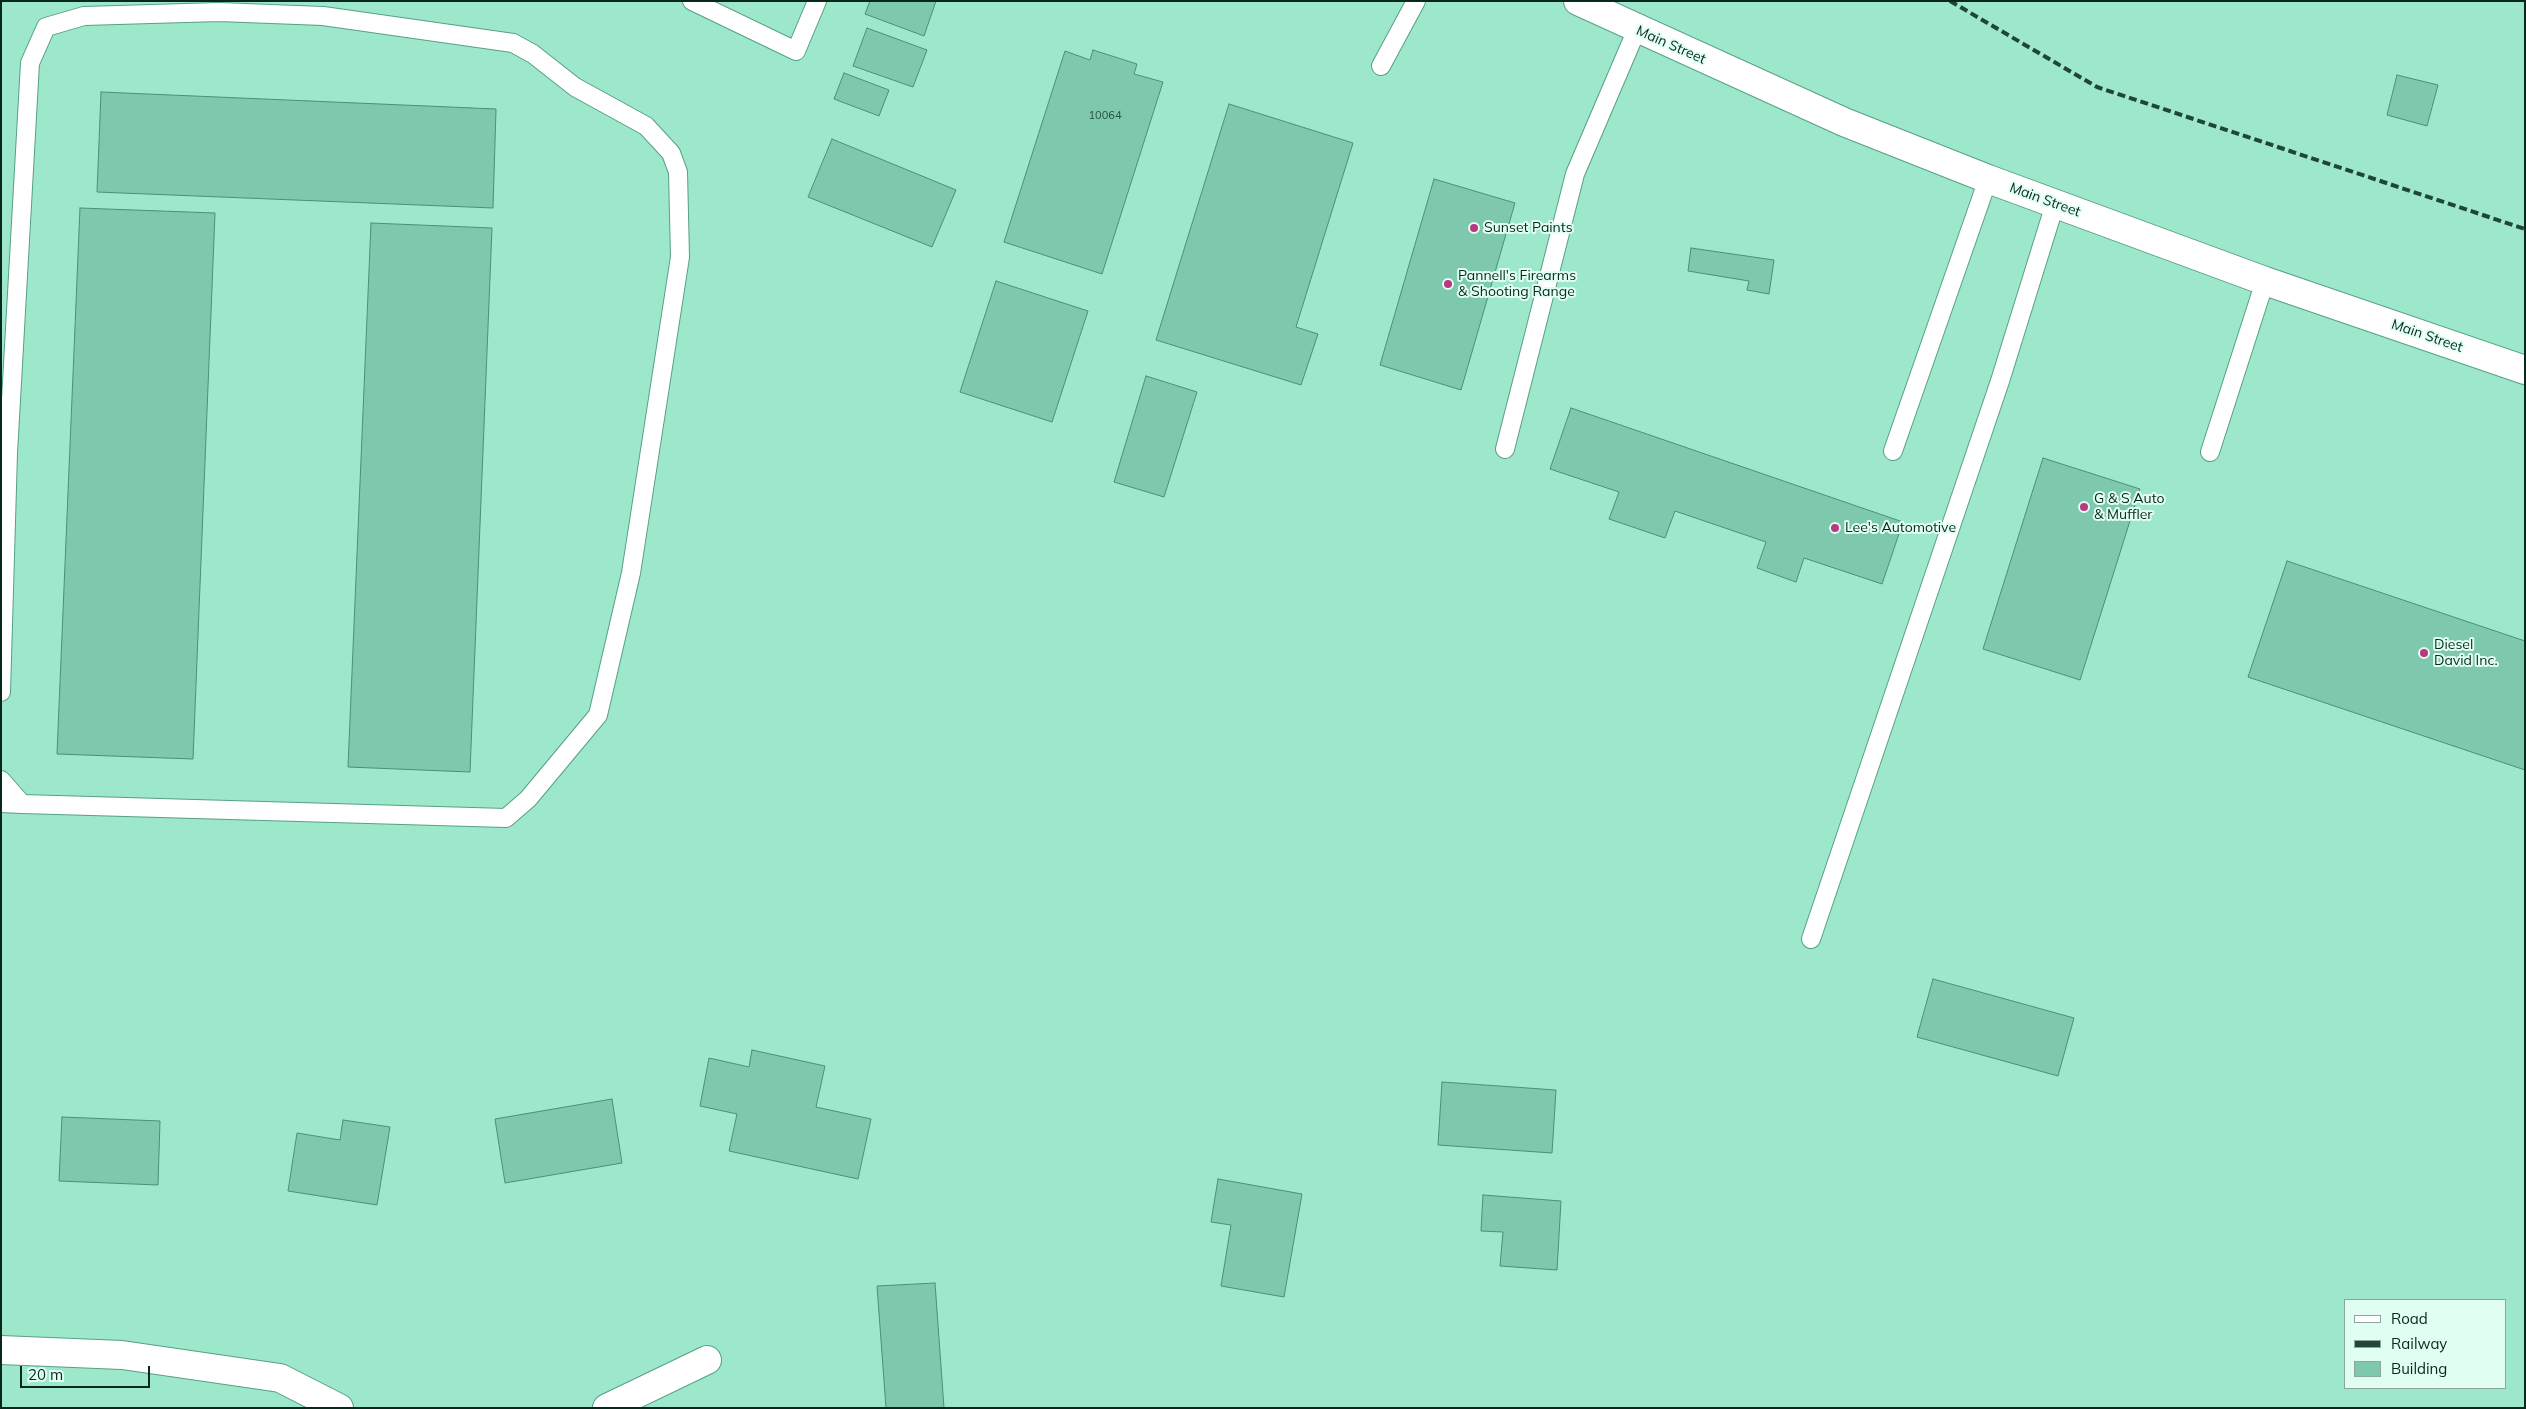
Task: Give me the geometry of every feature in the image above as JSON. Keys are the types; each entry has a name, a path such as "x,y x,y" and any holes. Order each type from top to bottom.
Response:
{"main road":[{"name":"Main Street","path":"1578,1 1637,30 1844,122 1988,179 2265,281 2525,370"},
{"path":"1,1350 122,1355 280,1378 338,1408"},
{"path":"607,1408 707,1360"}],"lane":[{"path":"692,1 796,51 816,1"},
{"path":"1381,66 1416,1"},
{"path":"1,692 8,453 30,63 46,27 84,16 324,9 513,43 534,54 576,87 646,126 671,153 678,172 680,257 630,573 598,715 528,799 506,818 1,803"},
{"path":"1505,449 1575,174 1637,30"},
{"path":"1893,451 1988,179"},
{"path":"1811,939 2000,381 2055,204"},
{"path":"2210,452 2265,281"},
{"path":"1,780 22,804"}],"building":[{"path":"870,1 936,1 924,36 865,14"},
{"path":"867,28 927,50 913,87 853,66"},
{"path":"1093,50 1137,64 1134,74 1163,82 1102,274 1004,242 1065,51 1090,60"},
{"path":"844,73 889,90 879,116 834,99"},
{"path":"2397,75 2438,85 2427,126 2387,115"},
{"path":"101,92 496,109 493,208 97,192"},
{"path":"1229,104 1353,143 1296,327 1318,334 1301,385 1156,340"},
{"path":"832,139 956,190 932,247 808,197"},
{"name":"Pannell's Firearms & Shooting Range","path":"1434,179 1515,203 1461,390 1380,365"},
{"path":"80,208 215,213 193,759 57,754"},
{"path":"371,223 492,228 470,772 348,767"},
{"path":"1691,248 1774,260 1769,294 1747,290 1749,281 1688,271"},
{"path":"996,281 1088,311 1052,422 960,392"},
{"path":"1146,376 1197,392 1164,497 1114,482"},
{"path":"1571,408 1903,522 1882,584 1804,558 1796,582 1757,568 1766,542 1675,511 1665,538 1609,519 1619,492 1550,469"},
{"path":"2043,458 2140,489 2080,680 1983,649"},
{"path":"2287,561 2525,641 2525,770 2248,677"},
{"path":"1933,979 2074,1018 2058,1076 1917,1037"},
{"path":"752,1050 825,1066 816,1107 871,1119 858,1179 729,1151 737,1114 700,1106 709,1058 749,1067"},
{"path":"1442,1082 1556,1090 1552,1153 1438,1145"},
{"path":"612,1099 622,1163 505,1183 495,1119"},
{"path":"62,1117 160,1121 158,1185 59,1181"},
{"path":"343,1120 390,1127 377,1205 288,1191 297,1133 340,1140"},
{"path":"1218,1179 1302,1194 1284,1297 1221,1286 1231,1225 1211,1222"},
{"path":"1483,1195 1561,1201 1557,1270 1500,1266 1503,1232 1481,1231"},
{"path":"935,1283 944,1408 886,1408 877,1286"}],"railway":[{"path":"1950,1 2097,87 2525,229"}],"place":[{"name":"Sunset Paints","path":"1474,228"},
{"name":"Pannell's Firearms & Shooting Range","path":"1448,284"},
{"name":"G & S Auto & Muffler","path":"2084,507"},
{"name":"Lee's Automotive","path":"1835,528"},
{"name":"Diesel David Inc.","path":"2424,653"}]}
